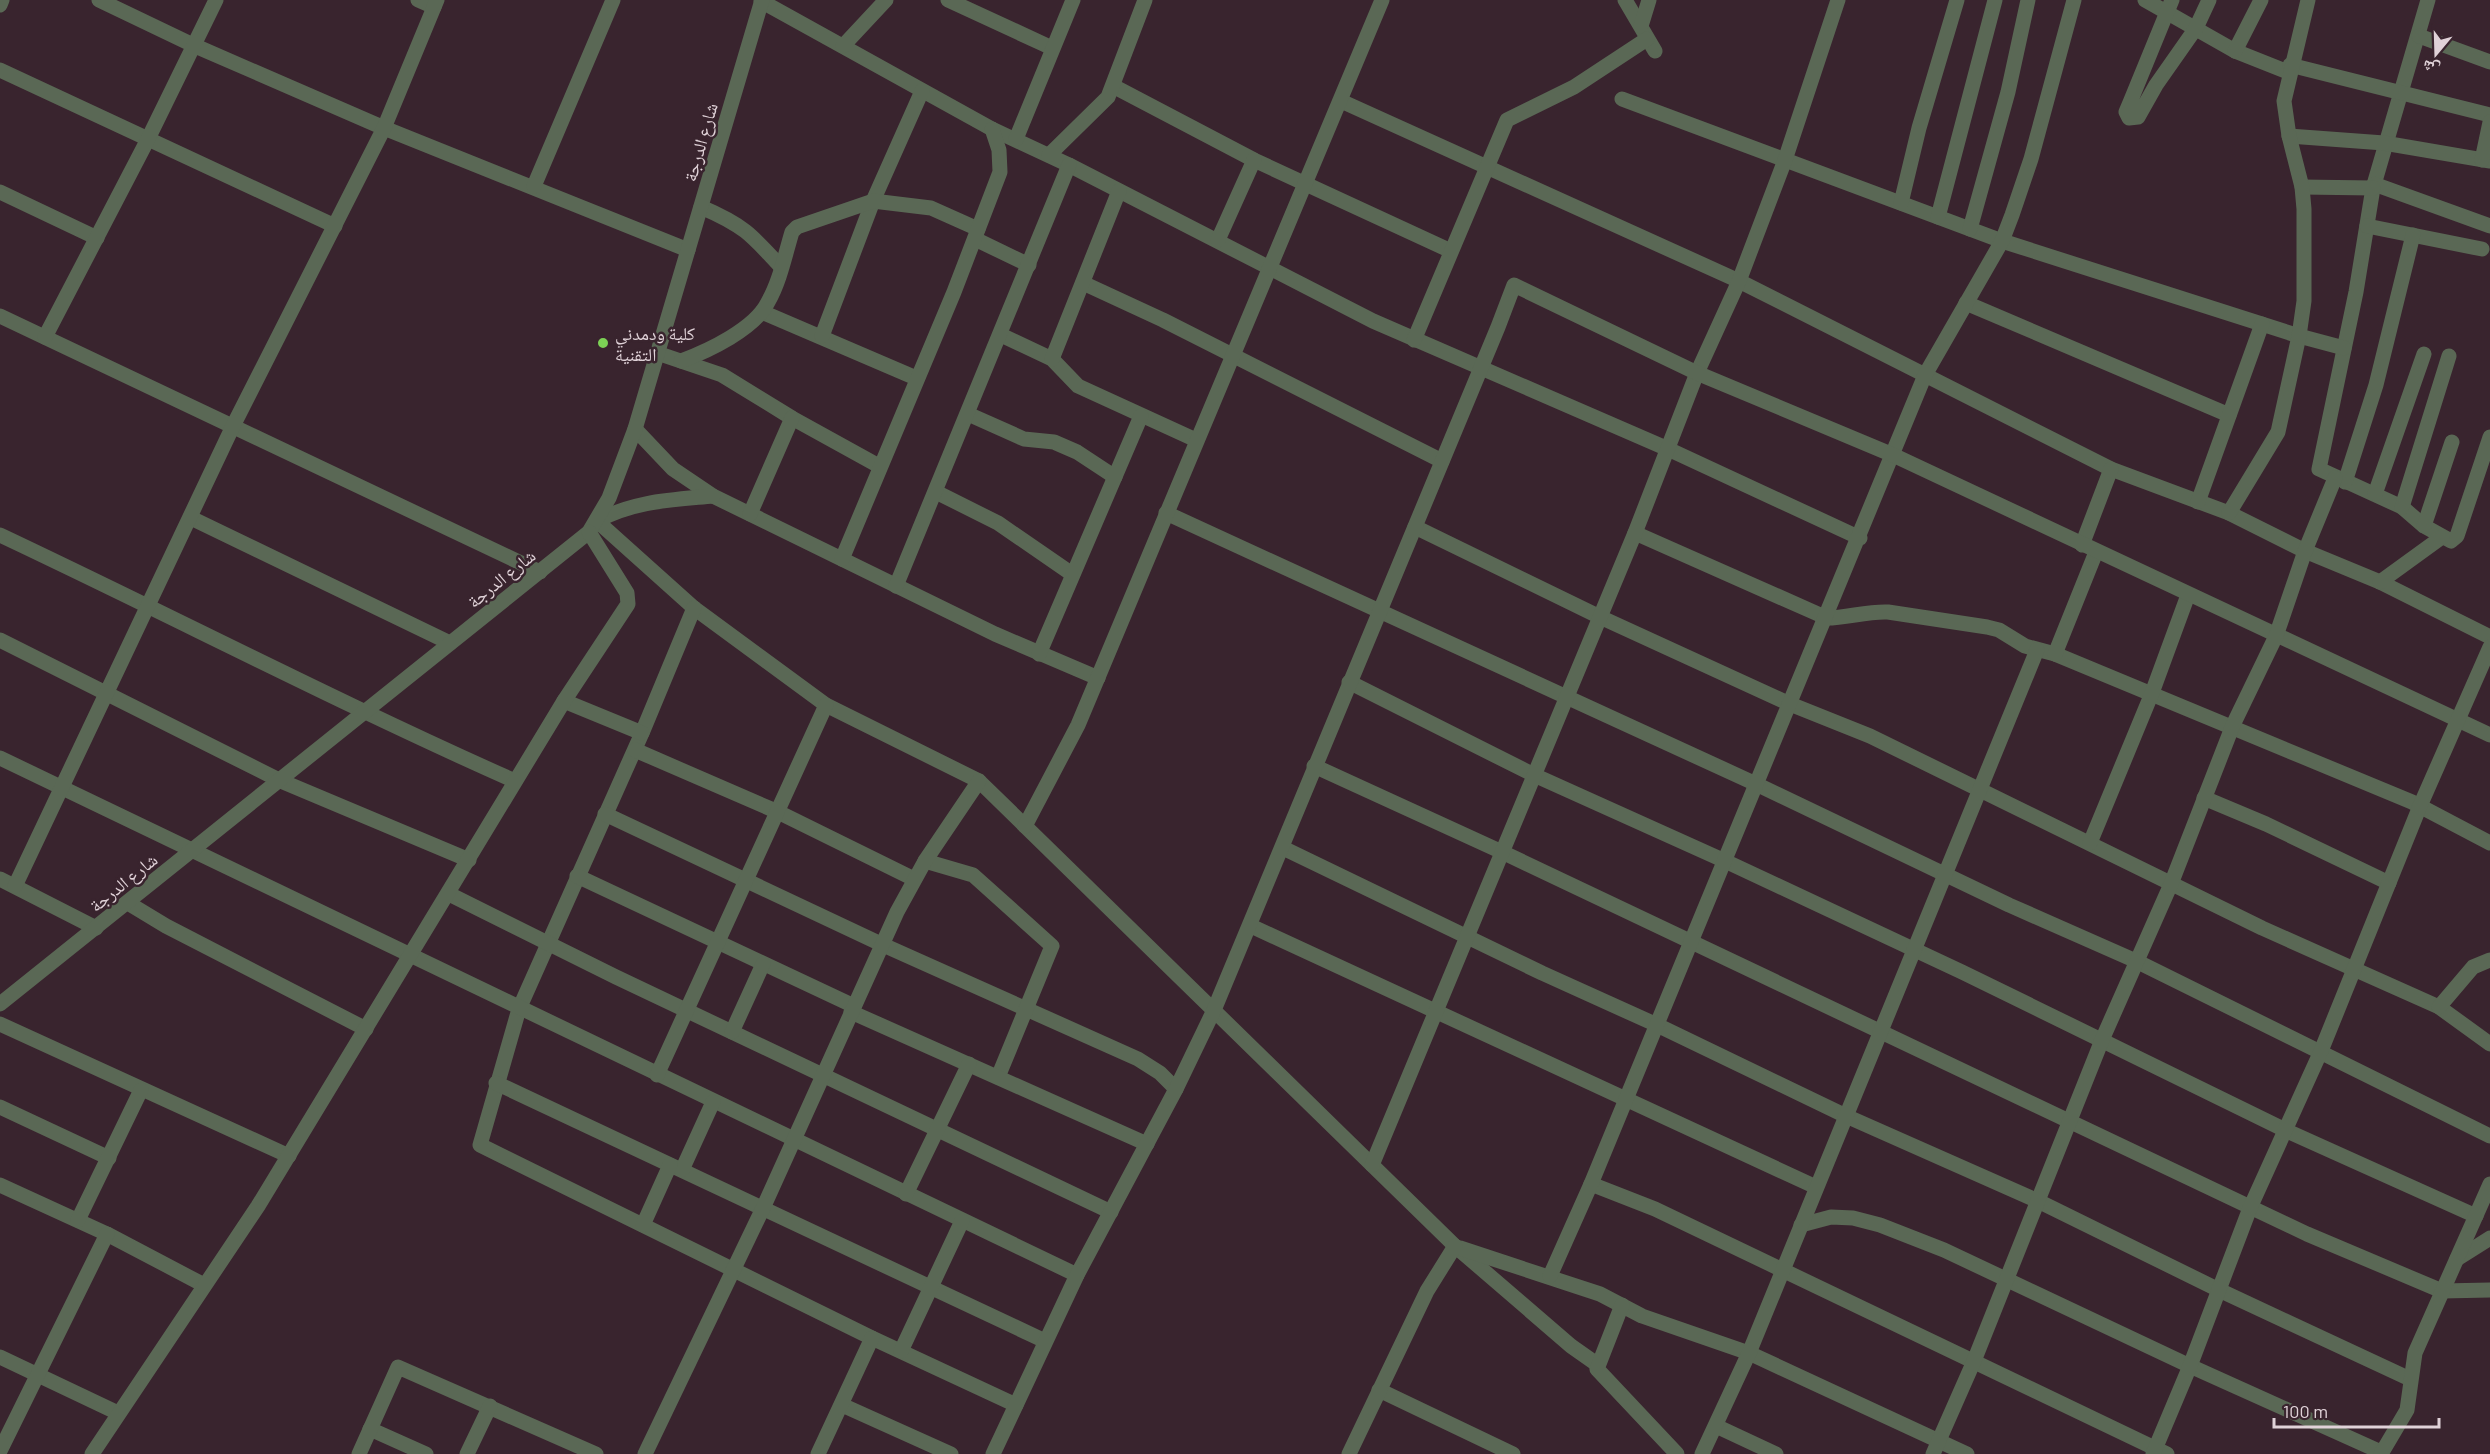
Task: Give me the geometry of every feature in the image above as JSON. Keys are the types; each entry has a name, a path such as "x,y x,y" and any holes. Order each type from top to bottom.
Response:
{"street":[{"path":"0,5 2,0"},
{"path":"99,0 193,45 384,128 534,186 688,250"},
{"path":"45,338 147,141 216,0"},
{"path":"15,886 233,426 384,128 436,4 418,0"},
{"path":"534,186 614,0"},
{"path":"761,0 992,129 1049,155 1414,340 1668,449 1860,538"},
{"name":"شارع الدرجة","path":"0,1004 365,714 593,526 617,480 635,429 761,0"},
{"path":"843,46 886,0"},
{"path":"948,0 1052,48"},
{"path":"1016,139 1073,0"},
{"path":"1049,155 1100,107 1113,86 1145,0"},
{"path":"1025,826 1052,777 1098,678 1166,513 1272,268 1382,0"},
{"path":"1625,0 1648,39"},
{"path":"1648,39 1649,0"},
{"path":"1372,1166 1635,533 1697,373 1739,281 1785,160 1838,0"},
{"path":"1901,203 1919,128 1956,0"},
{"path":"1938,217 1995,0"},
{"path":"1970,229 2008,92 2028,0"},
{"path":"1550,1276 1591,1184 1827,618 1925,375 2002,241 2031,159 2074,0"},
{"path":"2145,0 2170,6 2196,28 2235,51 2289,69 2400,91 2490,114"},
{"path":"2170,6 2126,112 2129,118 2138,117 2156,85 2196,28 2209,0"},
{"path":"2235,51 2260,0"},
{"path":"2229,513 2278,432 2299,336 2304,301 2302,187 2289,136 2284,101 2289,69 2308,0"},
{"path":"2428,0 2419,36 2384,143 2374,186 2319,469 2402,507 2424,526 2451,541 2457,536 2490,437"},
{"path":"2419,36 2490,62"},
{"path":"1414,340 1507,120 1574,87 1648,39"},
{"path":"0,70 147,141 335,226"},
{"path":"1113,86 1254,160 1451,251"},
{"path":"822,336 873,201 922,90"},
{"path":"1622,99 2002,241 2299,336 2344,348"},
{"path":"1341,101 1739,281 2111,469 2229,513 2305,551 2380,582 2490,638"},
{"path":"2289,136 2384,143 2486,160 2490,122"},
{"path":"842,559 1000,172 999,150 992,129"},
{"path":"1218,240 1254,160"},
{"path":"896,586 1069,165"},
{"path":"2302,187 2374,186 2490,226"},
{"path":"1052,359 1119,191"},
{"path":"0,192 97,238"},
{"path":"681,361 717,346 762,312 771,296 794,229 873,201 931,208 1029,265"},
{"path":"701,207 735,222 749,232 781,267"},
{"path":"2367,226 2482,249"},
{"path":"1936,1448 1974,1361 2102,1040 2171,884 2233,725 2276,636 2305,551 2340,480 2376,385 2413,235"},
{"path":"1083,283 1163,320 1442,461"},
{"path":"993,1454 1077,1275 1176,1089 1214,1010 1251,926 1314,766 1514,285 1697,373 1893,455 2089,549 2490,735"},
{"path":"1966,303 2229,415"},
{"path":"762,312 916,378"},
{"path":"0,316 540,572"},
{"path":"2198,502 2262,324"},
{"path":"1001,335 1052,359 1078,386 1197,440"},
{"path":"657,353 722,375 792,418 879,466"},
{"path":"2375,494 2424,354"},
{"path":"2402,507 2449,356"},
{"path":"968,414 1024,439 1054,442 1077,452 1115,477"},
{"path":"1039,654 1141,416"},
{"path":"750,514 792,418"},
{"path":"635,429 673,469 712,496 1039,654 1098,678"},
{"path":"2424,526 2452,442"},
{"path":"2055,654 2089,549 2111,469"},
{"path":"936,492 998,524 1072,574"},
{"path":"593,526 619,509 643,502 712,496"},
{"path":"1166,513 1756,784 1946,876 2136,961 2490,1136"},
{"path":"191,518 450,644"},
{"path":"593,526 694,608 826,705 979,781 1455,1246 1570,1346 1598,1365"},
{"path":"92,1454 289,1156 564,701 628,604 627,593 601,555 593,526"},
{"path":"1414,527 1600,617 1790,704 1870,736 1982,789 2171,884 2439,1007 2490,1044"},
{"path":"1635,533 1827,618 1841,618 1870,611 1888,612 2000,630 2025,646 2055,654 2233,725 2420,806 2490,843"},
{"path":"0,535 148,605 365,714 515,781"},
{"path":"2380,582 2442,537"},
{"path":"2090,843 2152,693 2188,595"},
{"path":"694,608 635,750 519,1009 480,1145 872,1338 1016,1405"},
{"path":"0,640 281,781 469,860"},
{"path":"1591,1184 1655,1209 2159,1452 2250,1208 2321,1051 2420,806 2490,647"},
{"path":"1702,1454 1749,1353 2037,650"},
{"path":"1349,682 1534,775 1916,950 2285,1130 2476,1216"},
{"path":"564,701 642,733"},
{"path":"657,1075 826,705"},
{"path":"635,750 778,812 914,879"},
{"path":"0,758 191,852 1077,1275"},
{"path":"1314,766 1502,852 2250,1208 2442,1291 2490,1290"},
{"path":"645,1454 764,1206 881,944 924,861 979,781"},
{"path":"2204,798 2266,824 2389,883"},
{"path":"605,814 1026,1011 1138,1059 1160,1073 1176,1089"},
{"path":"1283,848 1542,973 1657,1025 1846,1116 2038,1201 2219,1290 2410,1379"},
{"path":"924,861 973,875 1049,942 1052,950 998,1077"},
{"path":"577,876 969,1064 1147,1144"},
{"path":"0,879 96,928"},
{"path":"449,894 548,944 1111,1212"},
{"path":"128,903 166,926 366,1029"},
{"path":"1251,926 1816,1187"},
{"path":"2439,1007 2473,967 2490,960"},
{"path":"732,1032 764,964"},
{"path":"0,1024 289,1156"},
{"path":"906,1194 969,1064"},
{"path":"496,1083 764,1206 1045,1341"},
{"path":"78,1220 141,1090"},
{"path":"643,1225 713,1102"},
{"path":"0,1107 109,1158"},
{"path":"1801,1226 1831,1217 1853,1218 1880,1225 2007,1278 2190,1366 2381,1453 2407,1410 2415,1353 2490,1184"},
{"path":"0,1185 107,1234 204,1285"},
{"path":"901,1351 962,1221"},
{"path":"0,1451 107,1234"},
{"path":"2456,1260 2490,1238"},
{"path":"1455,1246 1600,1294 1642,1316 1749,1353 1936,1448 1967,1454"},
{"path":"1349,1454 1427,1291 1455,1246"},
{"path":"1622,1305 1598,1365 1598,1372 1677,1454"},
{"path":"818,1454 872,1338"},
{"path":"0,1357 118,1413"},
{"path":"359,1454 398,1367 596,1454"},
{"path":"1379,1390 1513,1454"},
{"path":"842,1405 951,1454"},
{"path":"467,1454 490,1406"},
{"path":"1716,1426 1776,1454"},
{"path":"370,1429 426,1454"}],"place":[{"name":"كلية ودمدني التقنية","path":"603,343"}]}
